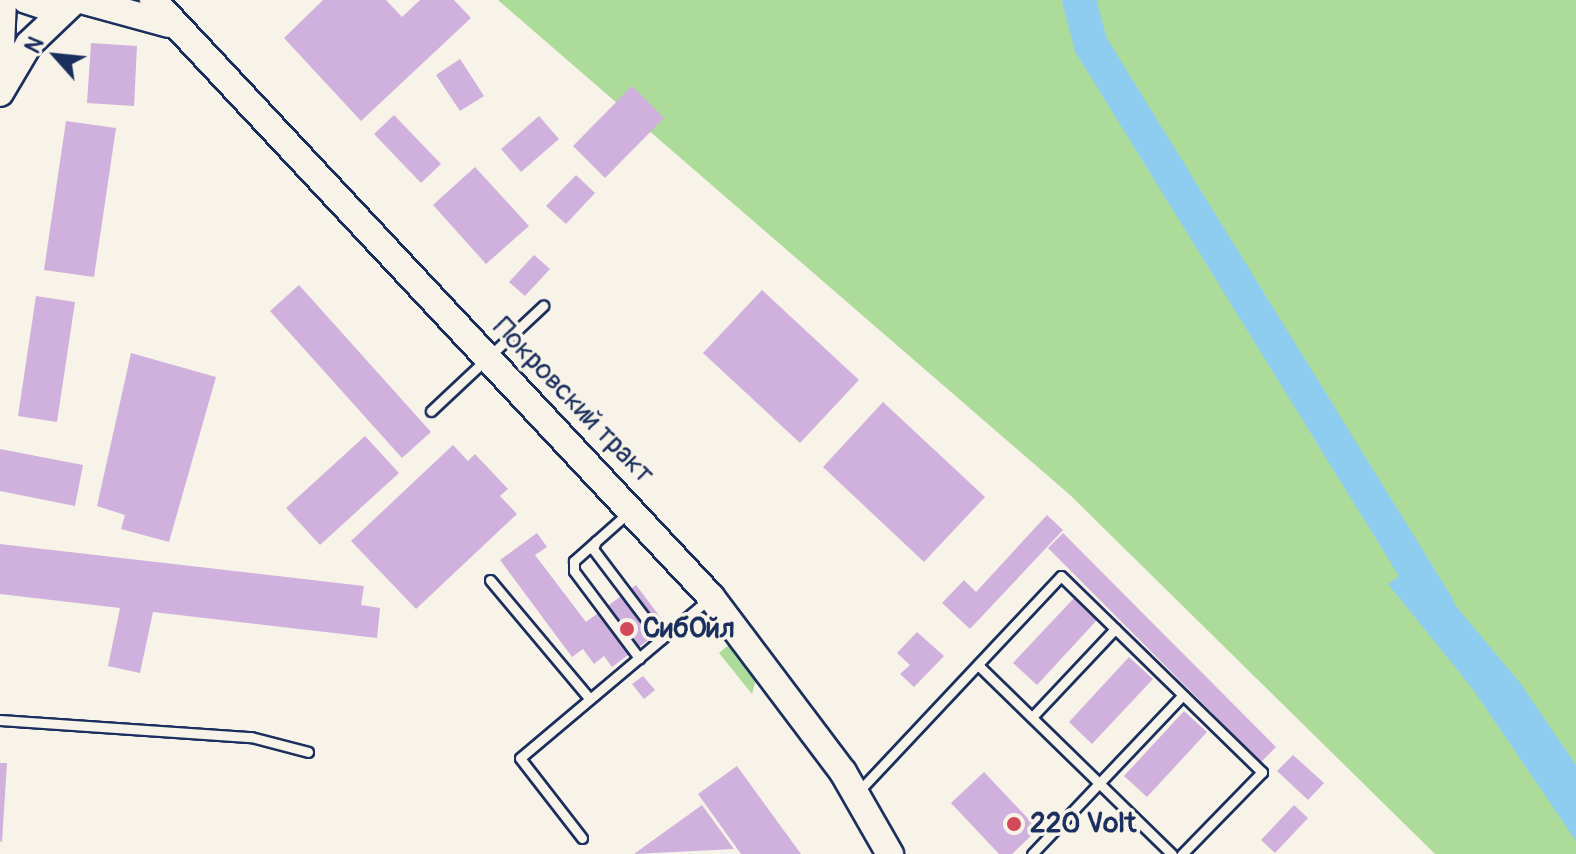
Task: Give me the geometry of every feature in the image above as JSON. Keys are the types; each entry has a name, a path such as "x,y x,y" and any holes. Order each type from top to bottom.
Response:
{"main road":[{"path":"0,69 3,0"},
{"path":"26,0 77,1 169,24"},
{"name":"Покровский тракт","path":"153,0 169,24 632,509 711,597 856,795 890,854"},
{"path":"0,93 29,44 77,1"}],"lane":[{"path":"431,411 543,306"},
{"path":"632,509 574,561 574,571 639,658"},
{"path":"596,541 593,549 661,639"},
{"path":"856,795 1061,576 1262,772 1182,854"},
{"path":"490,580 590,699"},
{"path":"582,838 520,758 711,597"},
{"path":"1033,716 1115,629"},
{"path":"978,665 1101,781 1172,854"},
{"path":"1032,854 1183,695"},
{"path":"0,720 251,737 308,752"}],"green space":[{"path":"498,0 1576,0 1576,854 1435,854 1070,495"},
{"path":"729,645 756,679 752,694 719,653"}],"water":[{"path":"1419,562 1521,684 1576,765 1576,841 1472,688 1388,584"}],"building":[{"path":"323,0 386,0 402,17 420,0 454,0 471,18 361,121 284,38"},
{"path":"91,43 137,46 134,106 87,103"},
{"path":"460,59 484,96 460,111 436,75"},
{"path":"632,86 664,118 605,178 573,146"},
{"path":"394,115 441,164 421,183 374,134"},
{"path":"539,116 559,139 521,172 501,149"},
{"path":"66,121 116,128 94,277 44,270"},
{"path":"475,167 529,226 486,264 433,205"},
{"path":"576,175 595,193 566,224 546,206"},
{"path":"534,255 550,269 525,296 509,282"},
{"path":"299,285 431,432 402,458 270,311"},
{"path":"762,290 859,380 800,443 703,353"},
{"path":"36,296 75,302 57,422 18,416"},
{"path":"131,353 216,377 169,542 121,529 125,515 97,506"},
{"path":"883,402 985,497 924,562 823,467"},
{"path":"365,436 399,473 320,545 286,508"},
{"path":"453,445 468,461 475,454 508,489 500,496 517,514 416,609 351,541"},
{"path":"0,449 83,465 75,506 0,491"},
{"path":"1047,515 1063,530 970,629 942,603 964,580 976,592"},
{"path":"537,533 547,547 535,555 586,622 636,585 667,626 612,667 604,656 594,664 583,649 572,657 500,560"},
{"path":"1063,533 1276,747 1261,762 1048,548"},
{"path":"0,544 364,586 361,605 380,608 377,638 153,612 140,673 108,666 120,608 0,594"},
{"path":"1074,598 1097,620 1037,685 1013,663"},
{"path":"917,632 944,656 914,687 900,674 910,665 897,653"},
{"path":"1129,657 1153,679 1092,744 1069,722"},
{"path":"643,676 655,690 644,699 632,684"},
{"path":"1184,711 1207,732 1147,797 1124,776"},
{"path":"1293,755 1324,783 1308,800 1277,771"},
{"path":"0,763 7,763 2,842 0,841"},
{"path":"737,766 801,854 741,854 698,794"},
{"path":"984,772 1038,829 1012,854 999,854 951,803"},
{"path":"702,805 734,849 634,854"},
{"path":"1294,805 1308,818 1275,853 1261,840"}],"waterway":[{"path":"1079,0 1091,45 1438,607"}],"place":[{"name":"СибОйл","path":"627,629"},
{"name":"220 Volt","path":"1014,824"}]}
